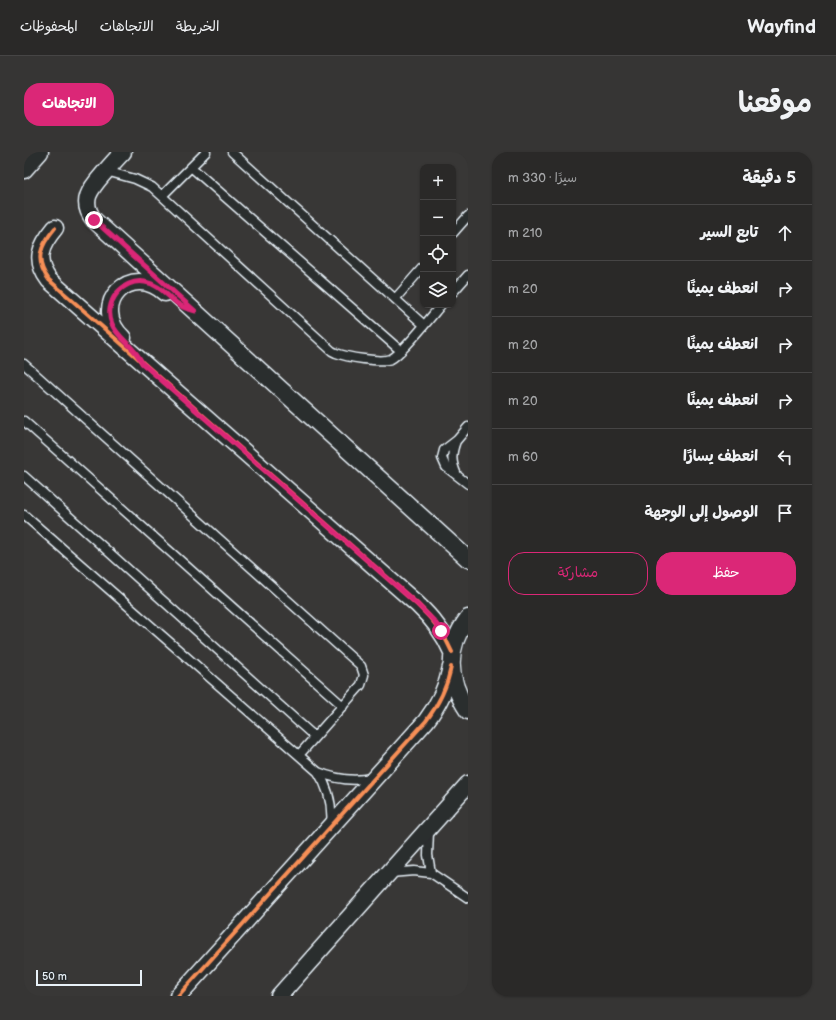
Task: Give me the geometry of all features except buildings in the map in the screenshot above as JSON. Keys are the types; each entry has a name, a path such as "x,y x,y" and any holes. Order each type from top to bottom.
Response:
{"street":[{"path":"24,170 40,152"},
{"path":"122,152 93,185 88,195 87,205 90,215 468,560"},
{"path":"55,228 44,242 40,253 41,265 45,276 422,608 441,631 452,660 454,684 460,700 468,711"},
{"path":"142,363 133,348 116,331 112,324 110,317 111,303 118,291 130,283 151,283 158,286 178,304 195,311"},
{"path":"178,996 433,711 445,690 456,638 468,618"},
{"path":"279,996 468,784"}],"lane":[{"path":"162,196 206,152"},
{"path":"232,152 424,324"},
{"path":"191,167 401,351"},
{"path":"106,171 121,174 152,187 332,351 340,355 380,361 390,359 401,351 438,308"},
{"path":"456,230 468,216"},
{"path":"395,299 420,270"},
{"path":"456,289 468,275"},
{"path":"24,364 361,666 364,675 363,682 299,756"},
{"path":"24,421 342,706"},
{"path":"467,430 444,450 442,458 446,467 468,484"},
{"path":"24,476 315,737"},
{"path":"24,515 318,772 330,797 332,816 331,826"},
{"path":"318,772 345,780 364,780 374,778"},
{"path":"429,828 428,855 431,873"},
{"path":"388,874 414,871 431,873 468,898"}],"cycle path":[{"path":"55,228 43,247 40,260 44,273 49,280 417,604 437,626 452,652"},
{"path":"178,996 426,721 442,696 451,667"}],"route":[{"path":"94,220 195,311 189,310 178,304 158,286 151,283 130,283 118,291 111,303 110,317 112,324 116,331 133,348 142,363 426,612 441,631"}]}
